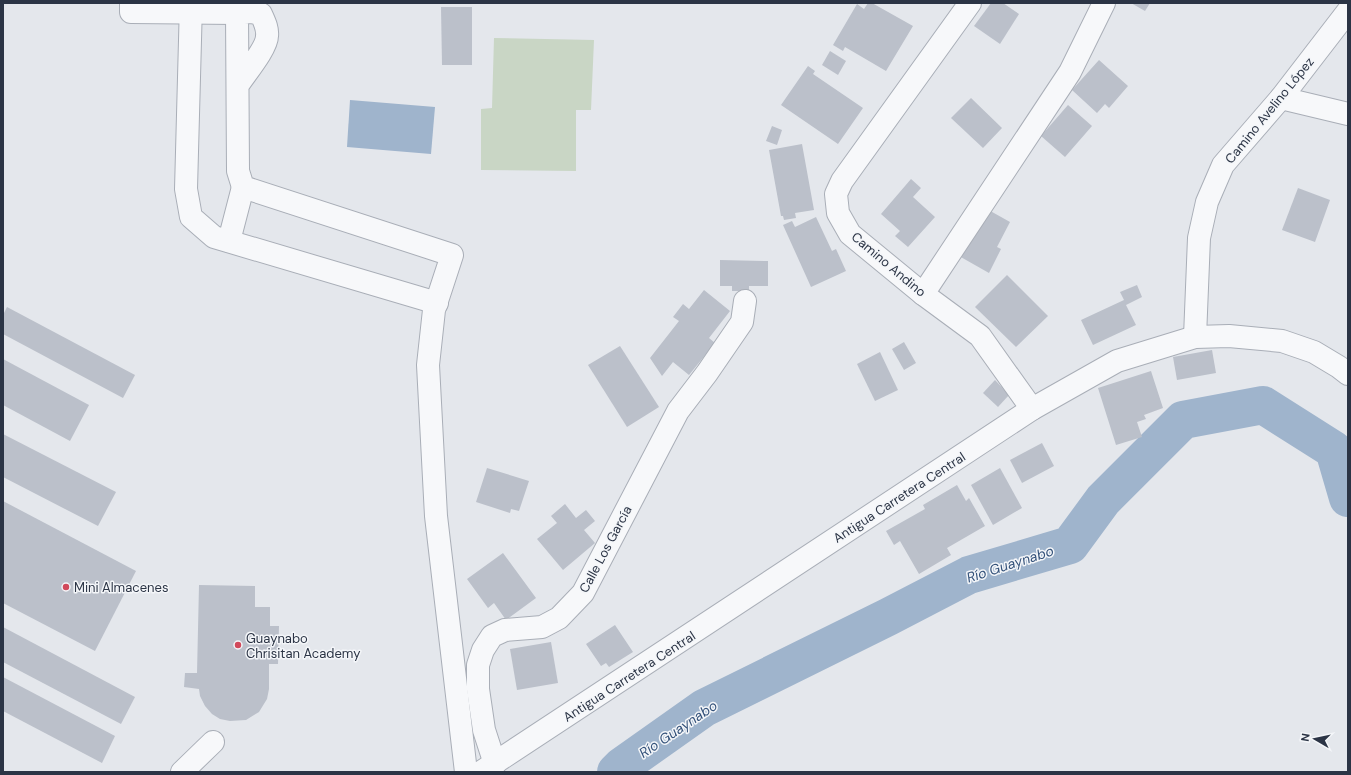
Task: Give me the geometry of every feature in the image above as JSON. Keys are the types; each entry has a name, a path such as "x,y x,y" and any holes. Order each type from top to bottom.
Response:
{"street":[{"path":"131,3 131,12 192,8 261,14 267,27 268,37 262,49 238,85"},
{"name":"Camino Andino","path":"970,3 842,181 836,194 838,213 850,234 923,294 980,336 1032,409"},
{"path":"923,294 1070,72 1104,3"},
{"path":"192,8 186,189 191,217 214,237 437,303"},
{"name":"Camino Avelino López","path":"1195,337 1198,238 1207,202 1223,165 1281,98 1348,11"},
{"path":"229,241 244,187 238,171 238,13"},
{"path":"1281,98 1348,114"},
{"path":"244,187 452,255 434,310 428,366 436,508 466,772"},
{"name":"Calle Los García","path":"488,768 478,689 478,665 483,650 492,636 505,630 542,627 559,618 583,593 678,411 707,373 742,322 745,302"},
{"name":"Antigua Carretera Central","path":"488,768 1032,409 1117,361 1195,337 1229,336 1282,341 1314,352 1348,374"},
{"path":"182,772 213,742"}],"green space":[{"path":"494,38 594,40 591,110 576,110 576,171 481,170 481,109 492,108"}],"water":[{"path":"350,100 435,107 431,154 347,147"}],"building":[{"path":"868,3 872,3 913,26 886,71 845,47 843,51 833,45 857,4 864,9"},
{"path":"991,3 1003,3 1019,14 1000,44 974,26"},
{"path":"1131,3 1150,3 1145,11"},
{"path":"441,7 472,7 472,65 442,65"},
{"path":"830,51 846,61 838,75 822,65"},
{"path":"1099,60 1128,86 1109,108 1105,104 1097,113 1072,90"},
{"path":"808,66 815,71 813,74 863,108 838,144 781,105"},
{"path":"971,98 1002,128 983,148 951,118"},
{"path":"1068,105 1092,126 1065,157 1041,136"},
{"path":"772,126 782,130 777,145 766,141"},
{"path":"802,144 814,210 795,213 796,218 784,220 783,216 781,216 769,150"},
{"path":"911,179 921,188 913,197 935,217 908,247 895,236 900,231 881,214"},
{"path":"1298,188 1330,200 1315,242 1282,230"},
{"path":"985,208 1010,222 997,247 1001,249 989,273 959,256"},
{"path":"816,217 832,251 836,249 846,271 811,287 783,225 792,221 795,227"},
{"path":"720,260 768,261 768,286 749,286 749,291 732,291 732,286 720,286"},
{"path":"1007,275 1048,316 1016,347 975,307"},
{"path":"1137,285 1142,297 1126,305 1136,325 1093,345 1081,320 1124,300 1120,292"},
{"path":"704,290 730,311 709,338 715,343 689,375 673,362 662,376 650,358 679,321 673,317 683,304 689,309"},
{"path":"7,307 135,375 123,398 3,334 3,315"},
{"path":"904,342 916,363 904,370 892,349"},
{"path":"620,346 659,407 627,427 588,365"},
{"path":"1212,350 1216,373 1177,380 1173,357"},
{"path":"880,352 898,390 875,401 857,364"},
{"path":"3,359 89,405 70,441 3,405"},
{"path":"1151,371 1163,408 1144,415 1146,419 1137,422 1142,437 1116,445 1098,388"},
{"path":"995,380 1009,395 998,407 983,393"},
{"path":"3,434 116,492 98,526 3,477"},
{"path":"1042,443 1054,466 1022,483 1010,460"},
{"path":"487,468 529,481 519,511 511,509 510,513 476,502"},
{"path":"1000,468 1022,508 993,525 971,485"},
{"path":"957,485 966,501 969,498 985,526 947,548 951,555 919,574 900,541 894,545 886,531 925,509 923,505"},
{"name":"Mini Almacenes","path":"3,501 136,571 95,651 3,603"},
{"path":"565,504 576,518 586,510 595,521 584,530 595,543 563,570 537,539 557,523 551,516"},
{"path":"503,553 536,598 506,620 494,603 488,608 467,579"},
{"name":"Guaynabo Chrisitan Academy","path":"199,585 255,586 255,607 270,607 270,626 279,626 278,664 269,664 269,689 267,699 259,712 246,720 230,721 220,719 212,714 205,706 200,696 199,689 184,687 185,673 197,673"},
{"path":"615,625 633,652 609,667 606,663 601,666 586,644"},
{"path":"3,627 135,697 121,724 3,662"},
{"path":"551,642 558,683 517,690 510,649"},
{"path":"3,677 115,736 102,763 3,711"}],"waterway":[{"name":"Río Guaynabo","path":"616,772 622,766 704,708 888,617 969,575 1070,545 1103,500 1183,420 1263,405 1334,450 1348,498"}],"place":[{"name":"Mini Almacenes","path":"66,587"},
{"name":"Guaynabo Chrisitan Academy","path":"238,645"}]}
